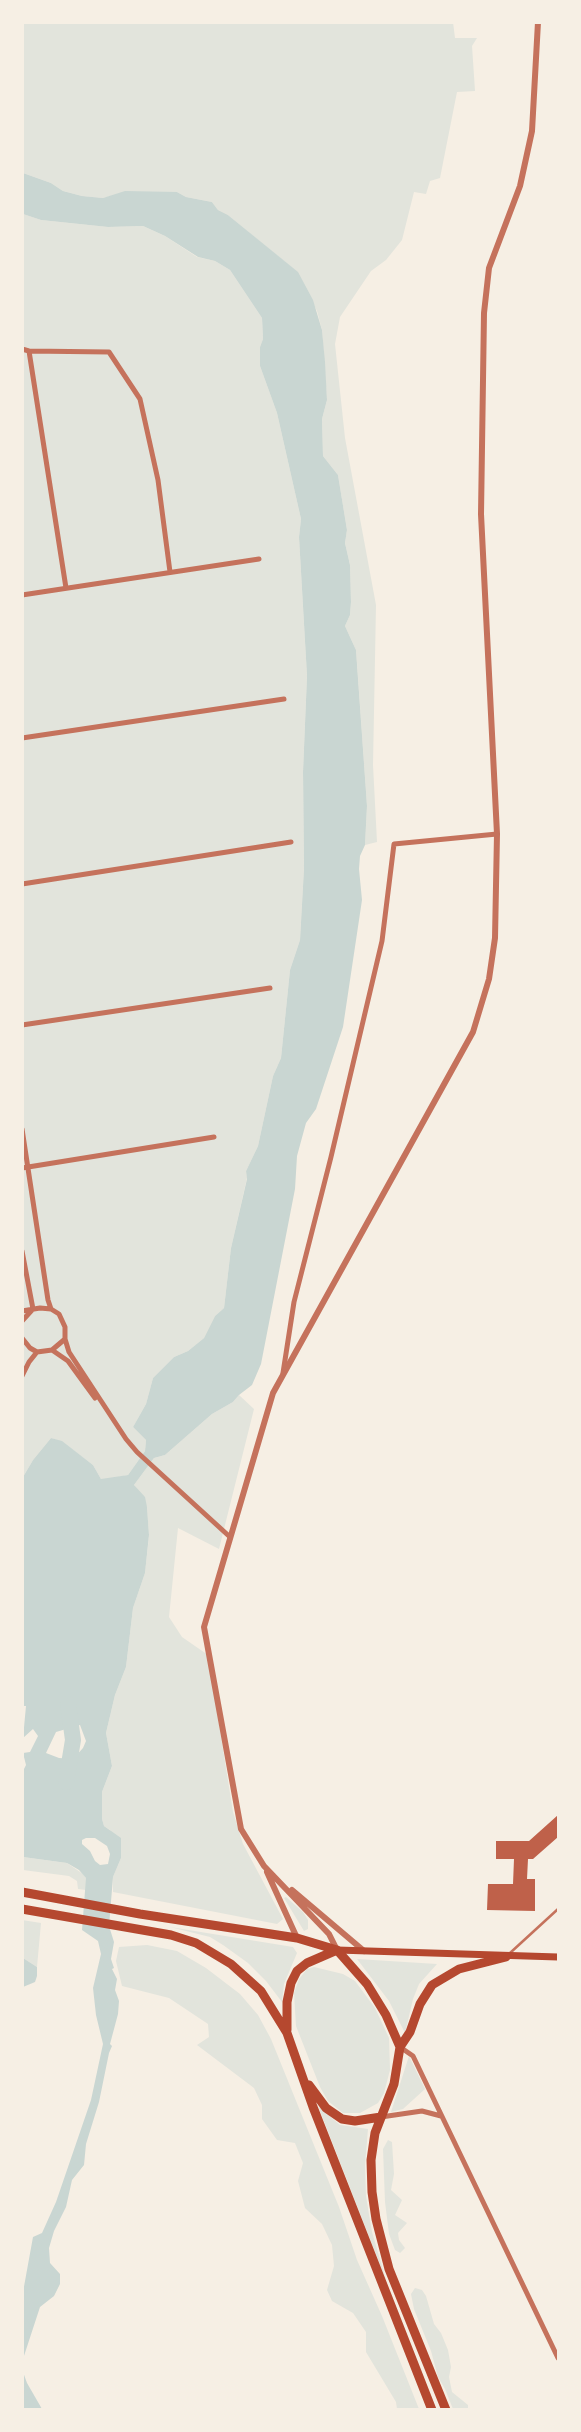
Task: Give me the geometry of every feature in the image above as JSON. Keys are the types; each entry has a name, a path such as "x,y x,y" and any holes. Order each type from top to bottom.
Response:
{"highway":[{"path":"22,1892 140,1914 298,1938 337,1950 378,2000 400,2047"},
{"path":"22,1909 171,1935 215,1952 246,1975 260,1992 287,2033 432,2410"},
{"path":"287,2033 287,2002 291,1983 297,1971 307,1964 337,1950"},
{"path":"446,2410 389,2269 381,2244 372,2192 371,2160 375,2133 394,2084 400,2047 410,2032 422,1999 432,1985 459,1969 506,1957"},
{"path":"300,2070 317,2097 333,2114 349,2120 381,2117"}],"main road":[{"path":"337,1950 506,1957 558,1957"}],"street":[{"path":"298,1938 264,1866 241,1830 204,1627 244,1495 265,1415 282,1374 320,1310 473,1032 489,979 495,938 497,834 481,514 484,313 489,268 520,186 532,131 538,22"},
{"path":"22,349 29,351 109,352 140,399 158,480 170,572"},
{"path":"29,351 66,588"},
{"path":"22,595 259,559"},
{"path":"22,738 284,699"},
{"path":"282,1374 294,1302 331,1157 382,941 394,844 497,834"},
{"path":"22,884 291,842"},
{"path":"22,1025 270,988"},
{"path":"22,1129 48,1300 51,1309 63,1320 65,1339 69,1352 126,1439"},
{"path":"22,1168 214,1137"},
{"path":"22,1251 32,1310"},
{"path":"22,1311 51,1309"},
{"path":"22,1321 32,1310"},
{"path":"22,1338 30,1348 37,1352 52,1350 65,1339"},
{"path":"52,1350 68,1362 137,1452 230,1537"},
{"path":"22,1376 28,1362 37,1352"},
{"path":"264,1866 329,1934 337,1950"},
{"path":"264,1866 364,1951"},
{"path":"400,2047 413,2056 558,2358"},
{"path":"381,2117 422,2111 441,2116"}],"lane":[{"path":"506,1957 558,1909"}],"shaded area":[{"path":"453,22 455,38 477,38 472,46 475,91 457,92 440,178 430,181 426,194 414,192 402,240 386,260 371,271 340,317 335,344 345,438 376,605 373,765 377,842 365,845 367,806 356,650 345,626 350,615 351,603 350,565 345,543 347,530 338,475 323,456 322,419 327,400 322,330 317,311 297,272 228,215 218,210 212,202 186,197 177,192 103,198 82,196 63,191 51,183 23,173 22,23"},
{"path":"23,173 51,183 63,191 82,196 103,198 125,191 177,192 186,197 212,202 218,210 228,215 298,272 313,300 322,330 327,400 322,419 323,456 338,475 347,530 345,543 350,565 351,602 350,615 345,626 356,650 367,806 365,845 360,856 359,869 362,900 343,1027 316,1109 306,1123 297,1156 295,1189 261,1364 252,1385 233,1402 212,1414 165,1455 154,1458 134,1485 145,1497 149,1535 145,1573 133,1608 126,1667 115,1695 106,1733 112,1766 102,1792 102,1819 104,1826 121,1838 121,1858 113,1877 109,1926 114,1942 111,1959 114,1968 112,1969 117,1979 115,1990 119,2001 118,2014 99,2102 86,2144 84,2165 72,2180 66,2207 54,2231 49,2248 50,2263 60,2274 60,2284 54,2296 40,2307 23,2359 23,2292 33,2237 42,2233 56,2202 91,2100 103,2044 96,2015 93,1988 101,1954 98,1941 82,1930 86,1878 79,1870 67,1863 23,1857 22,1773 26,1765 23,1753 30,1752 38,1736 33,1729 23,1738 26,1706 22,1706 23,1477 33,1460 51,1438 62,1441 93,1465 101,1479 128,1475 145,1451 146,1440 133,1427 146,1404 153,1378 174,1357 188,1351 204,1338 215,1316 224,1308 231,1248 247,1179 246,1171 258,1146 273,1076 281,1058 290,970 300,940 304,868 303,772 307,676 299,537 301,519 277,413 260,366 260,347 263,339 262,318 230,270 215,261 198,257 165,236 143,226 108,227 41,220 23,214","holes":["80,1725 86,1741 83,1748 73,1759 59,1758 46,1753 56,1732","95,1838 107,1846 110,1854 108,1864 100,1865 95,1861 90,1851 82,1844 82,1840"]},
{"path":"23,214 41,220 108,227 143,226 165,236 197,257 215,261 230,270 262,318 263,339 260,347 260,366 277,413 301,519 299,537 307,676 303,772 304,868 300,940 290,970 281,1058 273,1076 258,1146 246,1171 247,1178 231,1248 224,1308 215,1316 204,1338 188,1351 174,1357 153,1378 146,1404 133,1427 146,1440 145,1451 128,1475 109,1479 101,1479 93,1465 62,1442 51,1438 33,1460 23,1477"},
{"path":"239,1395 254,1409 219,1549 178,1528 169,1617 182,1637 208,1655 233,1812 243,1844 283,1919 277,1924 113,1892 113,1877 121,1858 110,1830 104,1826 102,1819 102,1792 112,1766 106,1733 115,1695 126,1667 133,1608 145,1573 149,1536 147,1507 134,1485 154,1458 165,1455 212,1414 233,1402"},
{"path":"23,1857 67,1863 86,1878 86,1890 78,1889 77,1881 69,1876 23,1870"},
{"path":"286,1897 303,1912 308,1920 308,1929 304,1931 284,1898"},
{"path":"22,1920 41,1923 37,1967 23,1958"},
{"path":"170,1927 293,1947 297,1953 284,1984 282,2002 266,1981 248,1963 223,1945 210,1937"},
{"path":"147,1945 177,1951 206,1968 240,1994 258,2015 271,2039 339,2207 357,2260 382,2316 419,2409 397,2409 396,2402 366,2352 366,2332 353,2313 332,2301 327,2290 334,2266 332,2245 322,2224 305,2208 298,2181 303,2163 295,2143 277,2140 262,2119 262,2105 254,2088 197,2045 209,2037 208,2024 169,1998 122,1986 116,1961 119,1947"},
{"path":"23,1958 37,1967 37,1976 35,1982 23,1987"},
{"path":"357,1959 437,1964 419,1984 413,1999 405,2033 389,2001"},
{"path":"314,1967 343,1974 355,1981 375,2008 389,2038 390,2070 384,2093 378,2103 360,2113 343,2113 328,2101 320,2087 296,2026 294,1993 299,1979 307,1969"},
{"path":"409,2056 425,2089 403,2109 391,2112"},
{"path":"318,2106 340,2125 368,2129 365,2165 366,2196 372,2232 386,2280"},
{"path":"388,2140 392,2142 394,2174 391,2190 402,2200 395,2215 407,2223 398,2233 399,2240 405,2248 400,2253 395,2250 389,2234 385,2202 383,2149"},
{"path":"415,2288 422,2290 426,2296 434,2324 441,2333 448,2350 451,2367 449,2377 452,2392 468,2405 468,2409 453,2409 438,2377 431,2351 414,2309 411,2294"},
{"path":"23,2372 27,2383 42,2409 23,2409"}],"building":[{"path":"558,1815 558,1837 533,1859 528,1859 527,1879 535,1879 535,1911 487,1910 488,1884 513,1884 514,1859 496,1859 496,1841 529,1841"}],"waterway":[{"path":"66,1782 73,1740 68,1704"}]}
